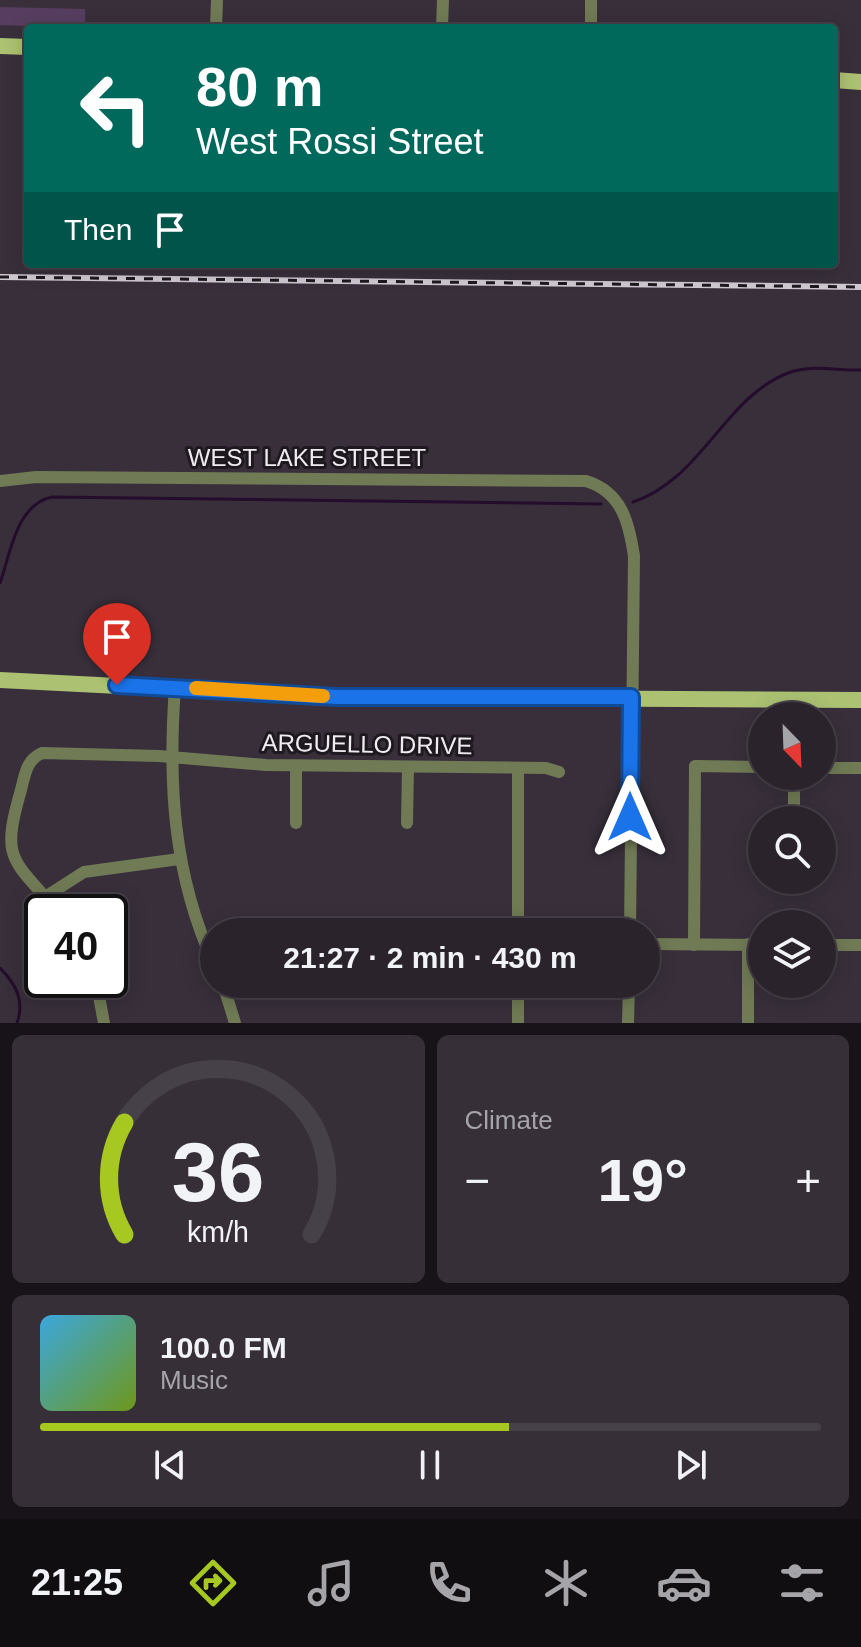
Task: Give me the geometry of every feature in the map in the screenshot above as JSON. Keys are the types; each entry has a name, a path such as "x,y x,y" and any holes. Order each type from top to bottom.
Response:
{"main road":[{"path":"0,46 24,47"},
{"path":"838,80 861,82"},
{"path":"0,680 337,697 861,700"}],"street":[{"path":"216,24 217,0"},
{"path":"442,24 443,0"},
{"path":"591,0 591,24"},
{"name":"WEST LAKE STREET","path":"0,481 36,477 586,481 610,493 622,507 630,527 634,556 631,697"},
{"path":"175,687 174,814 179,859 189,903 200,929"},
{"path":"630,918 631,697"},
{"name":"ARGUELLO DRIVE","path":"42,894 13,859 7,838 31,759 50,753 296,766 546,768 559,772"},
{"path":"296,766 296,823"},
{"path":"694,945 695,766 748,767"},
{"path":"407,823 408,767"},
{"path":"518,768 518,918"},
{"path":"836,768 861,768"},
{"path":"50,894 84,872 179,859"},
{"path":"660,944 748,944"},
{"path":"836,945 861,945"},
{"path":"99,998 104,1023"},
{"path":"227,998 235,1023"},
{"path":"518,998 518,1023"},
{"path":"628,1023 629,998"},
{"path":"748,998 748,1023"}],"shaded area":[{"path":"0,7 85,9 85,24 0,25"}],"waterway":[{"path":"633,502 657,491 677,476 747,400 766,385 796,370 861,370"},
{"path":"0,583 23,520 30,509 52,497 601,504"},
{"path":"0,968 18,993 20,1007 17,1023"}],"railway":[{"path":"0,277 861,287"}],"slow traffic":[{"path":"196,688 323,696"}],"route":[{"path":"117,685 337,697 631,697 630,817"}]}
